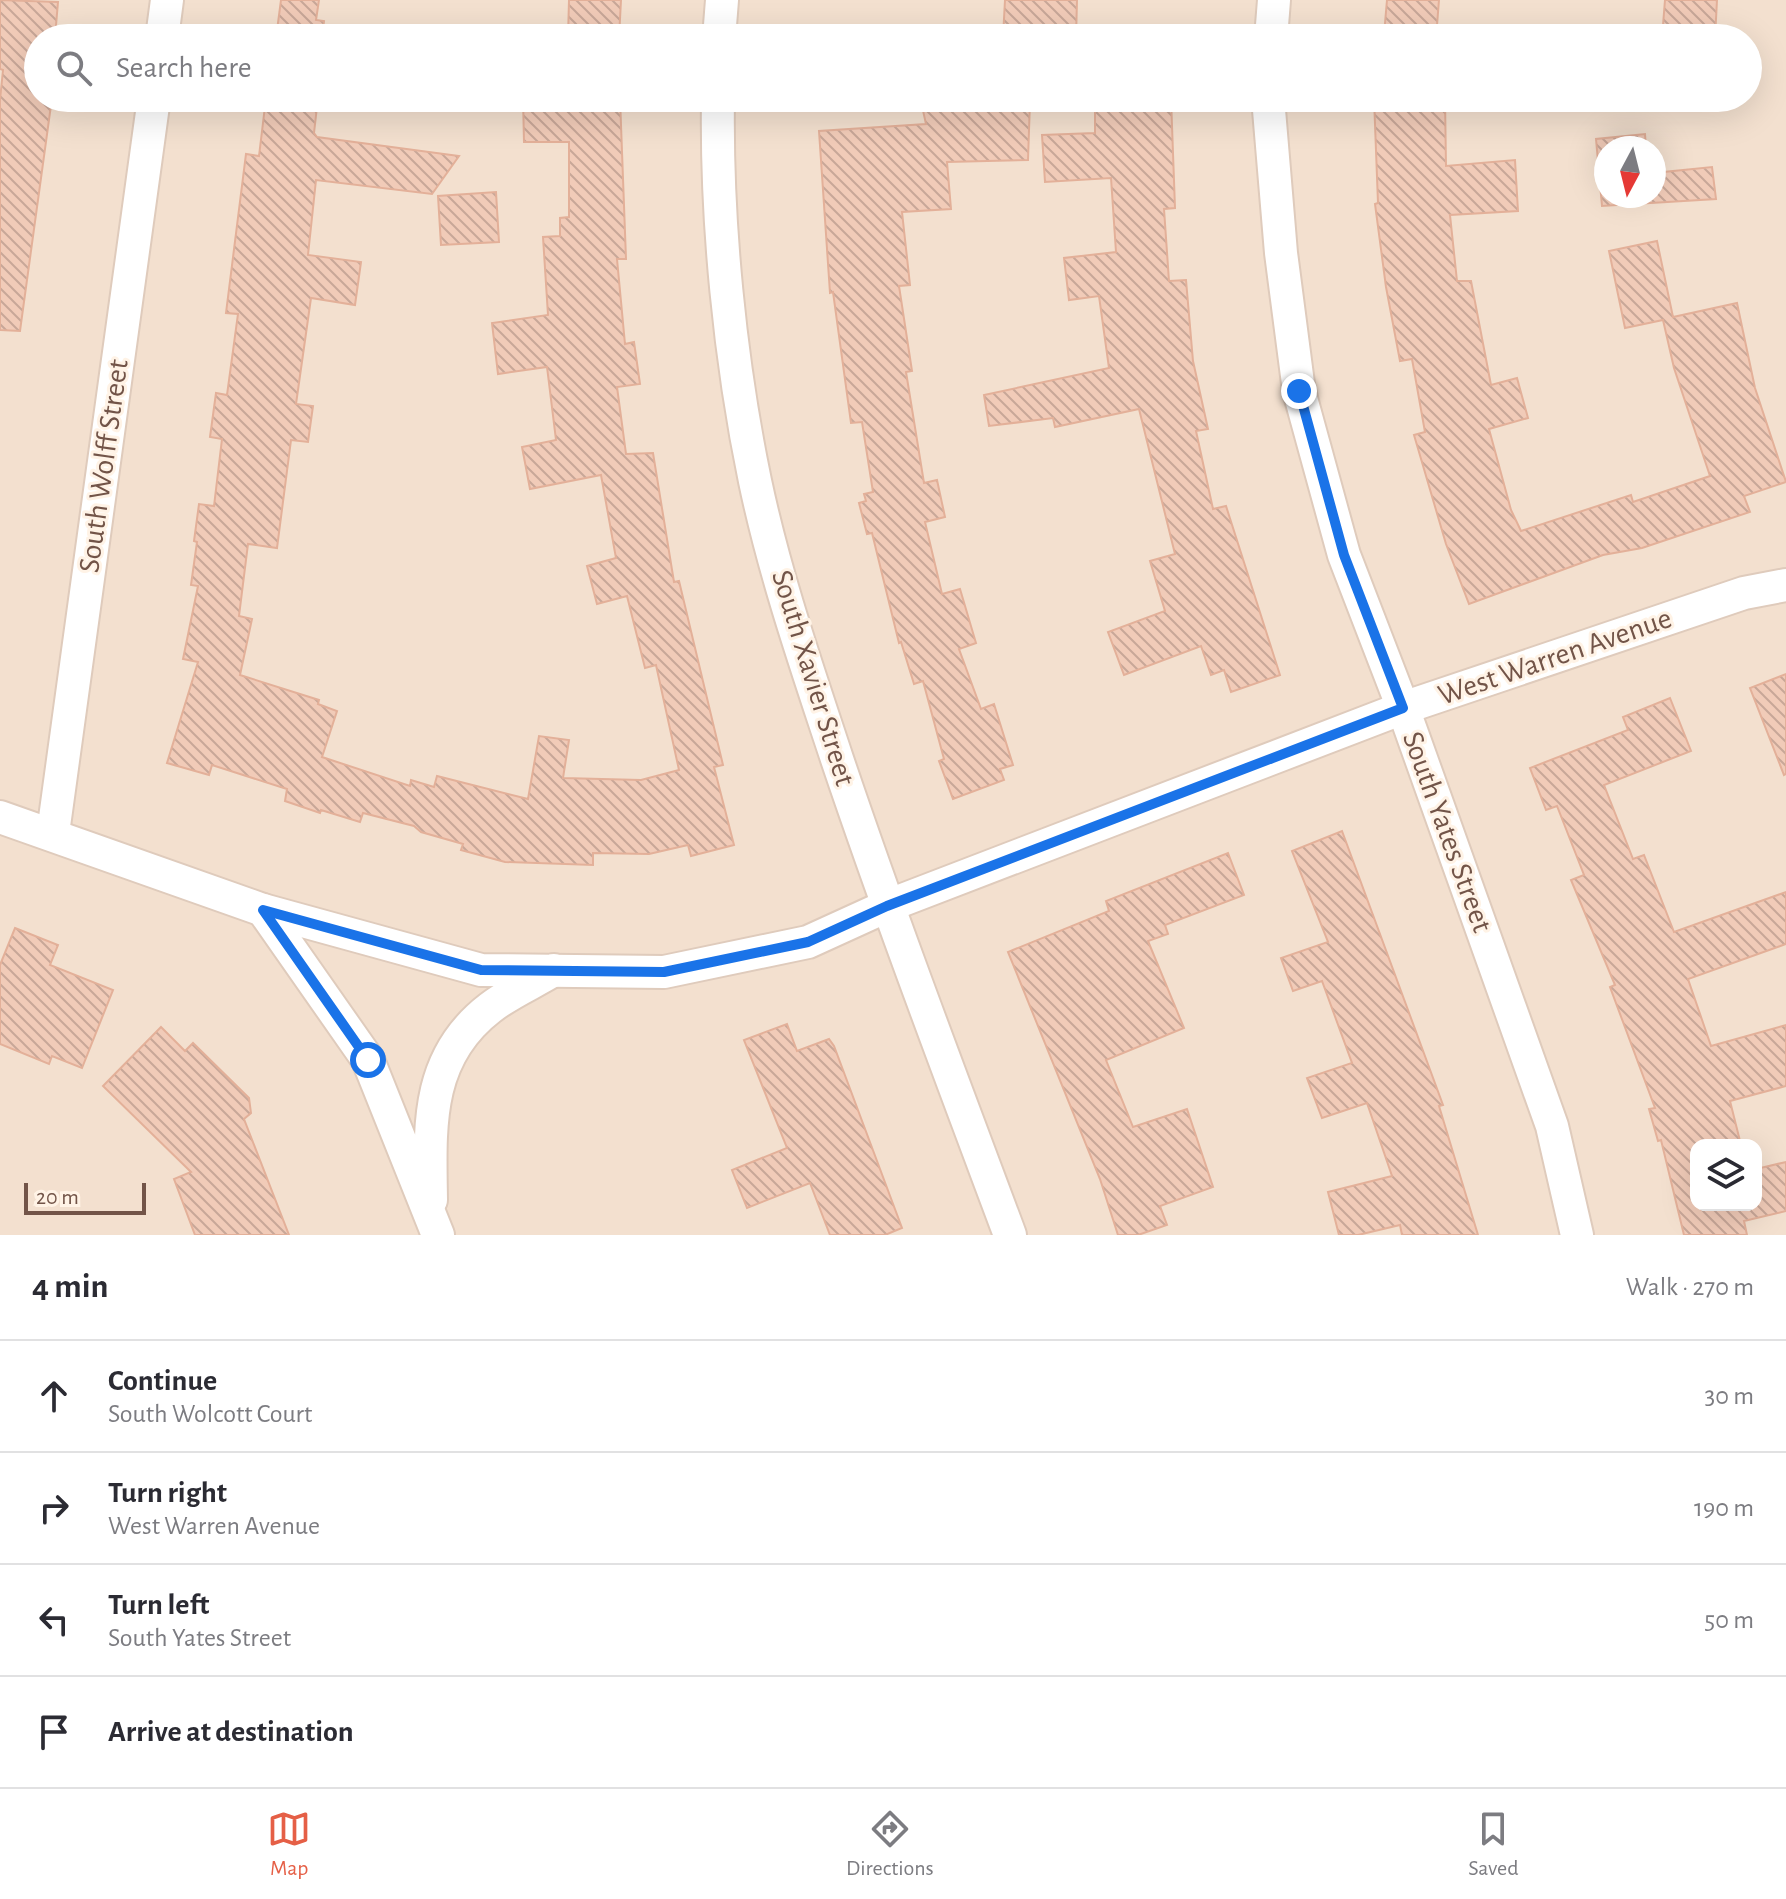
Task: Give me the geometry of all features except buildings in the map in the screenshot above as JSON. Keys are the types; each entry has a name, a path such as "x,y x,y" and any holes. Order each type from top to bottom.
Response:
{"street":[{"path":"164,24 167,0"},
{"path":"720,24 722,0"},
{"path":"1272,24 1274,0"},
{"name":"South Wolff Street","path":"53,833 152,112"},
{"name":"South Xavier Street","path":"718,112 717,184 733,335 755,481 796,637 887,906 1010,1235"},
{"name":"South Yates Street","path":"1269,112 1281,253 1299,391 1344,555 1403,708 1552,1126 1577,1235"},
{"name":"West Warren Avenue","path":"0,817 53,833 263,910 481,970 664,972 808,942 887,906 1403,708 1744,593 1786,585"},
{"path":"263,910 368,1060 434,1226"},
{"path":"434,1226 430,1111 449,1055 489,1008 554,970"}],"shaded area":[{"path":"0,0 1786,0 1786,1235 0,1235"}],"route":[{"path":"368,1060 263,910 481,970 664,972 808,942 887,906 1403,708 1344,555 1299,391"}]}
